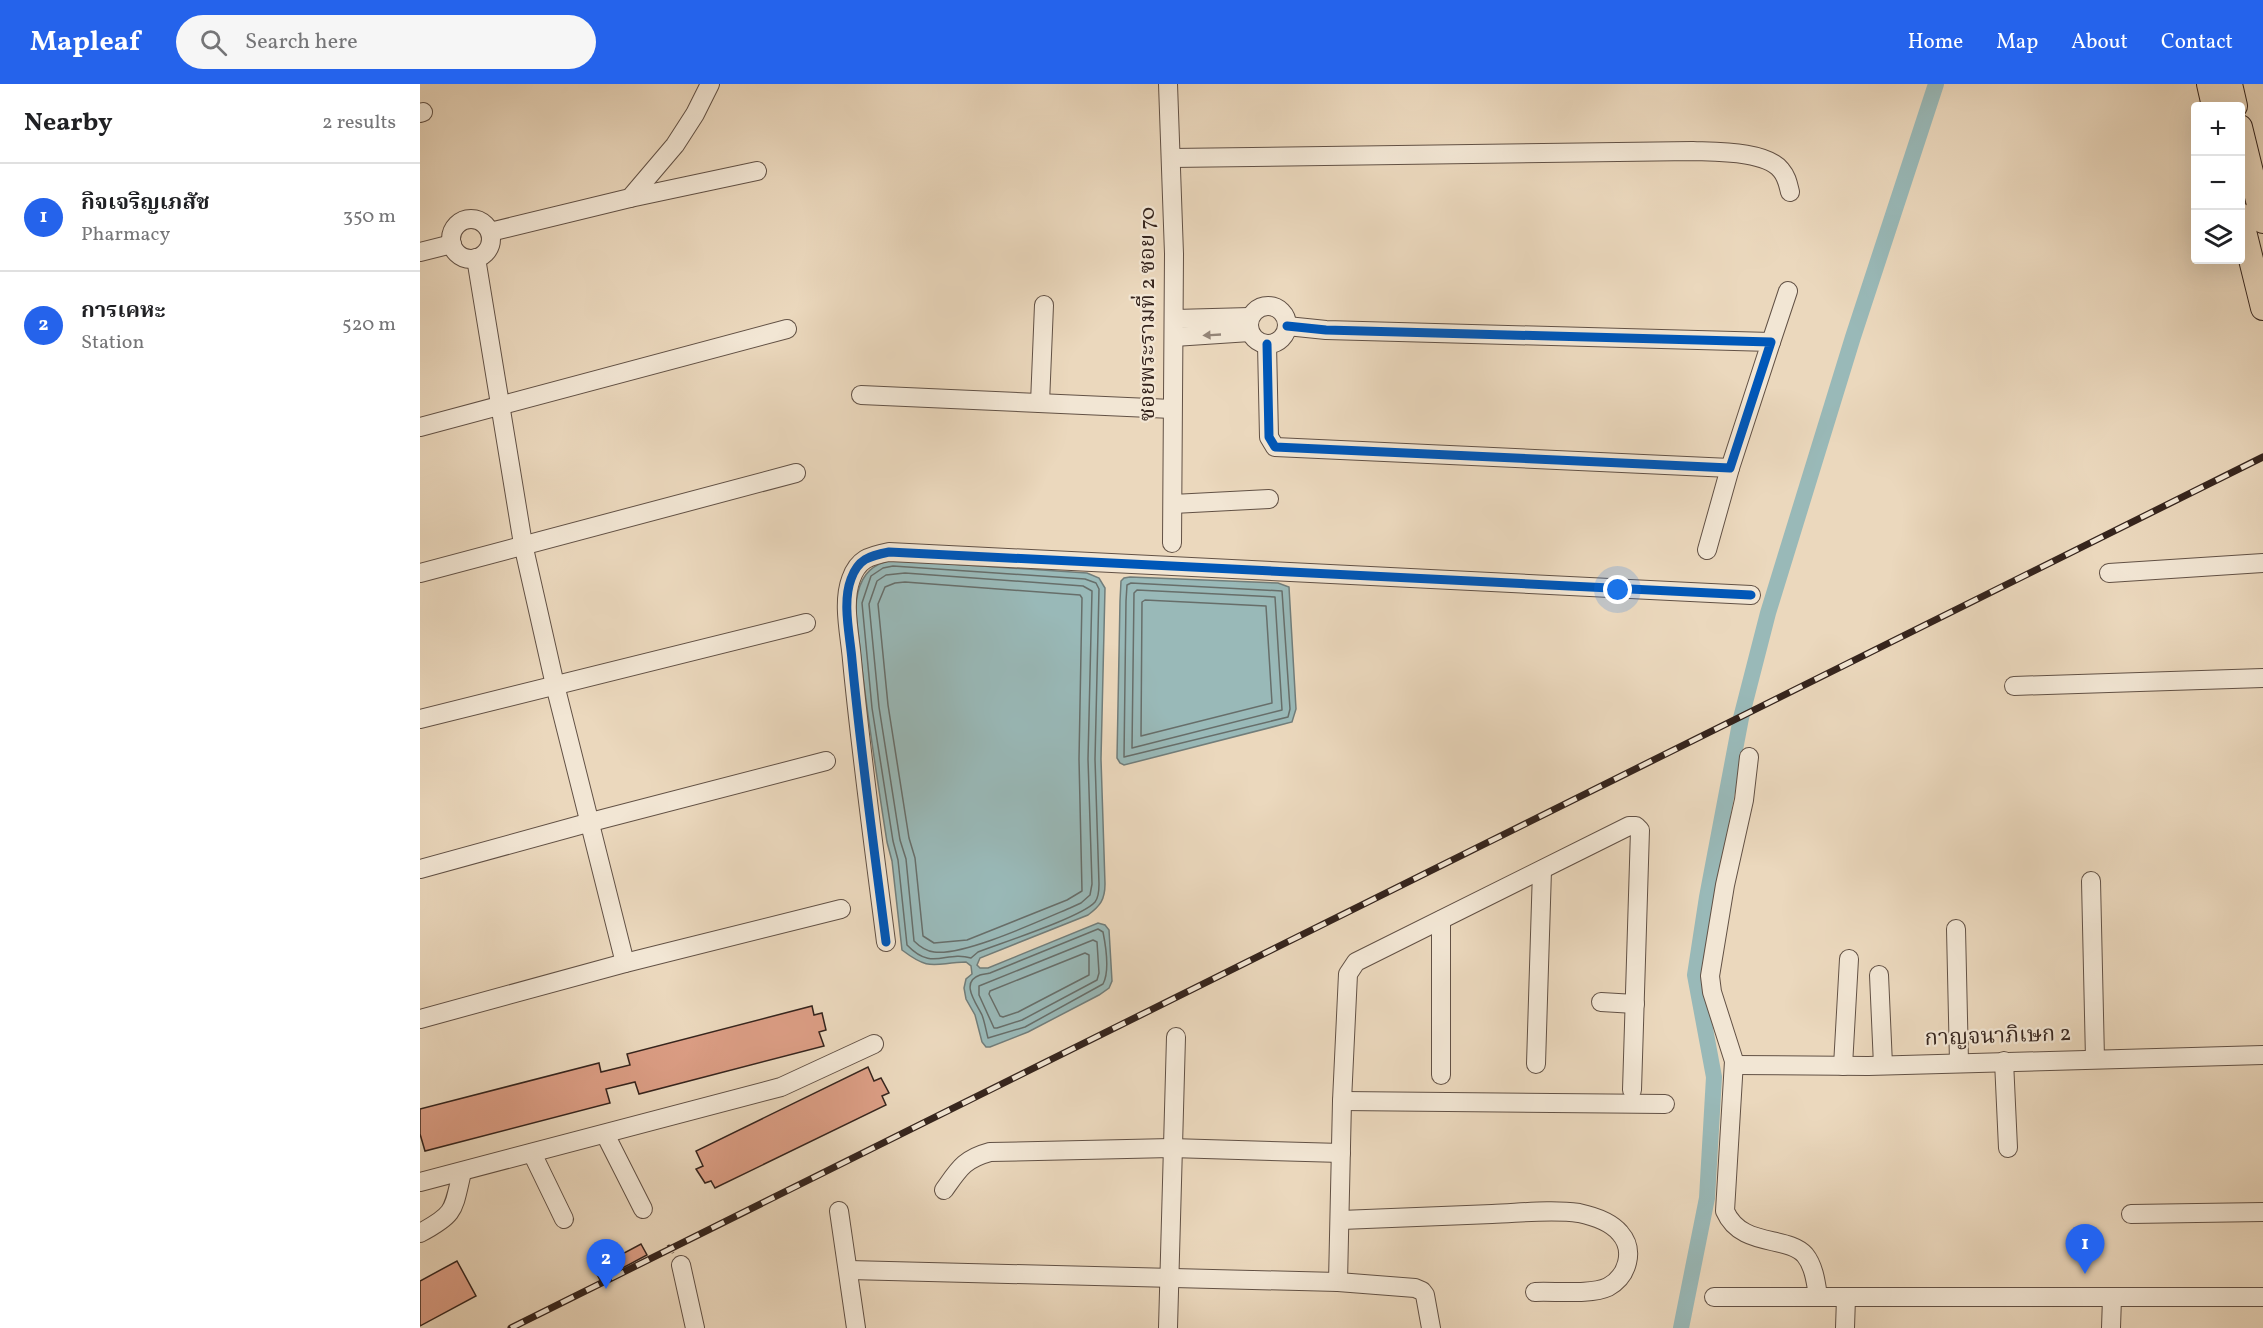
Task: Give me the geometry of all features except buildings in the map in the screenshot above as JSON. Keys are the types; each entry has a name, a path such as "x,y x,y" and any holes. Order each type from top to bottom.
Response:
{"main road":[{"path":"2209,84 2213,102"},
{"path":"2230,84 2234,102"},
{"path":"2245,144 2263,221"},
{"path":"2245,232 2263,308"}],"street":[{"path":"630,198 675,145 695,114 710,84"},
{"name":"ซอยพระรามที่ 2 ซอย 70","path":"1168,84 1174,328 1172,543"},
{"path":"1171,158 1735,153 1769,160 1780,168 1787,178 1790,192"},
{"path":"490,232 630,198 757,171"},
{"path":"467,219 478,221 490,232 488,248 476,258 462,256 452,244 454,228 467,219"},
{"path":"420,252 452,244"},
{"path":"476,258 523,544 555,685 625,963"},
{"path":"1707,550 1730,468 1788,291"},
{"path":"1040,403 1044,305"},
{"path":"1269,306 1275,307 1284,315 1287,326 1286,332 1279,341 1267,344 1257,341 1250,325 1258,309 1269,306"},
{"path":"1174,328 1250,325"},
{"path":"1287,326 1326,330 1771,342"},
{"path":"420,427 787,329"},
{"path":"1267,344 1269,437 1271,444 1275,447 1730,468"},
{"path":"861,394 1172,409"},
{"path":"420,573 796,472"},
{"path":"1173,504 1269,499"},
{"path":"886,942 855,689 848,608 850,580 857,565 868,556 889,552 1751,595"},
{"path":"2109,573 2263,563"},
{"path":"420,719 806,623"},
{"path":"2014,686 2263,678"},
{"path":"1749,757 1744,800 1725,885 1710,976 1712,992 1734,1065 1725,1211 1737,1226 1753,1237 1790,1247 1805,1255 1811,1265 1818,1296"},
{"path":"420,869 826,761"},
{"path":"1338,1282 1342,1101 1348,974 1356,962 1629,826 1636,826 1640,830 1632,1090"},
{"path":"1536,1064 1542,870"},
{"path":"2091,881 2095,1059"},
{"path":"420,1019 625,963 841,909"},
{"path":"1441,920 1441,1075"},
{"path":"1956,929 1959,1062"},
{"path":"1843,1066 1849,959"},
{"path":"1879,975 1882,1065"},
{"path":"1601,1002 1635,1004"},
{"path":"1168,1328 1171,1148 1176,1037"},
{"path":"420,1182 781,1087 874,1044"},
{"name":"กาญจนาภิเษก 2","path":"1734,1065 1843,1066 2263,1055"},
{"path":"2004,1061 2008,1148"},
{"path":"1342,1101 1665,1104"},
{"path":"605,1134 643,1209"},
{"path":"944,1190 963,1164 975,1156 990,1152 1171,1148 1341,1153"},
{"path":"532,1153 564,1219"},
{"path":"420,1233 444,1220 450,1212 462,1172"},
{"path":"839,1211 856,1328"},
{"path":"1341,1220 1557,1211 1593,1217 1621,1233 1629,1260 1614,1283 1597,1290 1535,1292"},
{"path":"2131,1214 2263,1212"},
{"path":"681,1264 695,1328"},
{"path":"849,1270 1338,1282 1415,1288 1422,1291 1431,1328"},
{"path":"1714,1297 2263,1298"},
{"path":"1845,1328 1846,1298"},
{"path":"2111,1328 2112,1298"}],"water":[{"path":"892,560 1087,573 1099,578 1105,588 1101,759 1105,884 1103,898 1088,915 980,958 977,965 980,968 988,968 1098,923 1105,925 1109,930 1112,981 1109,988 1099,995 1028,1032 990,1047 986,1047 982,1042 975,1015 966,999 964,988 966,979 972,974 971,966 966,962 926,964 902,950 892,861 872,746 856,614 858,592 866,575 879,564"},
{"path":"1130,577 1278,583 1289,587 1296,709 1292,722 1124,765 1120,763 1117,758 1121,581"}],"waterway":[{"path":"1681,1328 1707,1198 1714,1077 1695,975 1707,897 1741,718 1768,613 1853,337 1936,84"}],"railway":[{"path":"511,1328 2263,457"}],"cycle path":[{"path":"1267,344 1269,437 1275,447 1730,468 1771,342 1326,330 1287,326"},
{"path":"886,942 847,609 848,588 854,572 870,557 889,552 1751,595"}],"place":[{"name":"กิจเจริญเภสัช","path":"2085,1274"},
{"name":"การเคหะ","path":"606,1289"}]}
